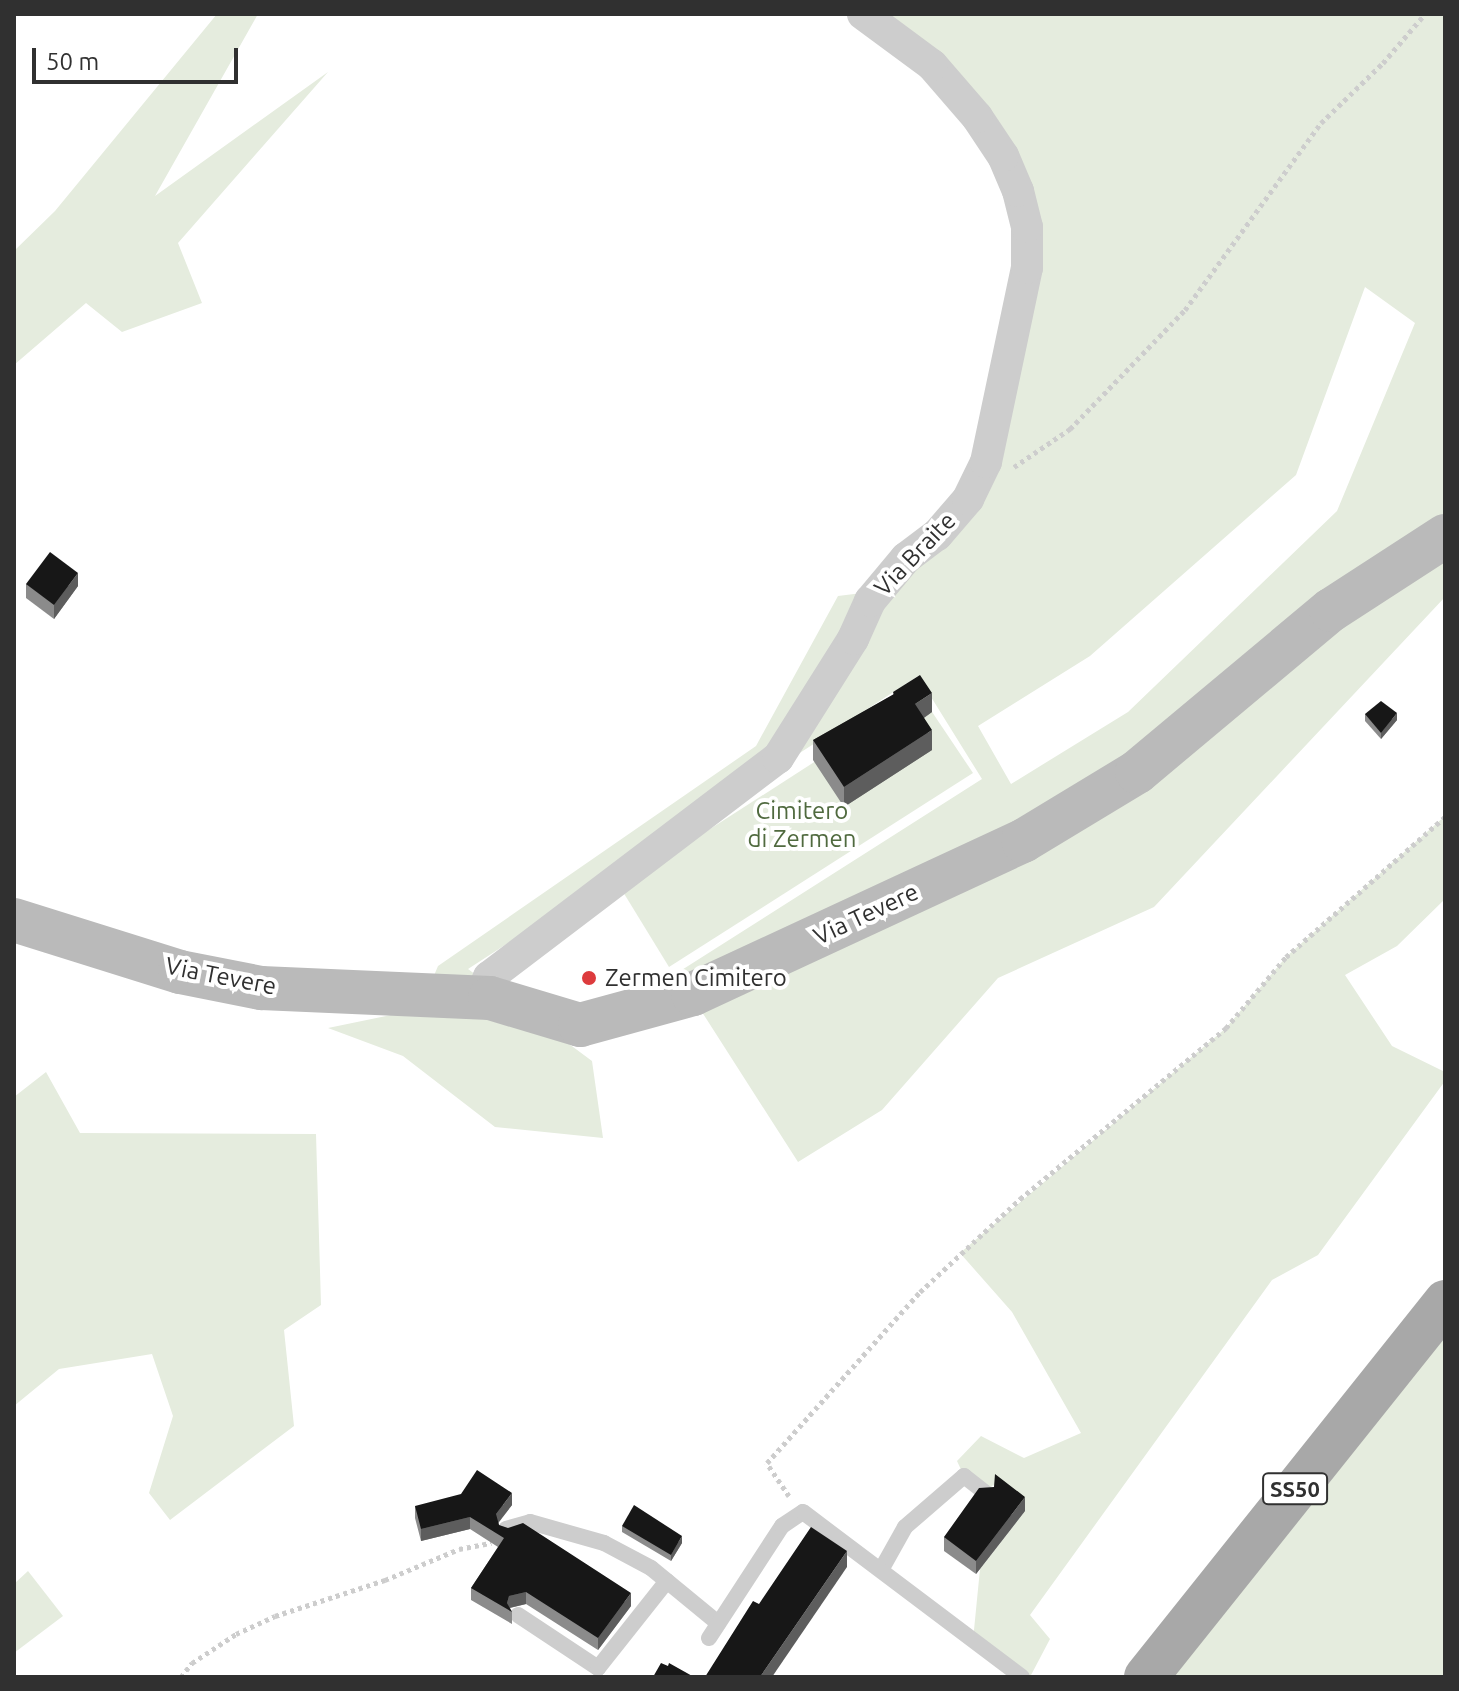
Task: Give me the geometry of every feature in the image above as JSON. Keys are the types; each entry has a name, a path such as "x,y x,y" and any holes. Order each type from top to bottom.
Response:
{"main road":[{"name":"Via Tevere","path":"14,920 180,972 261,988 480,998 580,1025 693,994 1023,841 1137,772 1331,610 1445,536"},
{"name":"SS50","path":"1146,1677 1445,1302"}],"street":[{"name":"Via Braite","path":"480,998 489,977 778,758 853,639 870,601 906,558 937,535 968,499 986,462 1027,268 1027,227 1018,191 1003,156 977,117 932,65 863,14"}],"lane":[{"path":"881,1570 905,1527 964,1476 986,1493"},
{"path":"709,1638 782,1526 803,1512 1022,1677"},
{"path":"506,1529 530,1522 604,1543 651,1568 718,1623"},
{"path":"518,1615 598,1668 667,1581"}],"path":[{"path":"968,499 1070,429 1185,310 1321,123 1383,63 1425,14"},
{"path":"803,1512 779,1485 767,1463 909,1304 1020,1199 1226,1028 1286,957 1445,817"},
{"path":"181,1677 192,1663 236,1634 275,1616 385,1580 459,1549 488,1545 506,1529"}],"green space":[{"path":"217,14 258,14 155,196 328,72 178,243 202,303 122,332 86,303 14,365 14,251 55,211"},
{"path":"863,14 1445,14 1445,597 1154,907 998,978 882,1110 798,1162 677,973 982,779 918,676 468,969 592,1061 603,1138 495,1127 403,1056 328,1028 420,1009 438,966 756,746 838,596 878,591 968,499 1027,268 1003,156","holes":["1365,287 1415,323 1337,511 1128,712 1011,784 978,726 1090,656 1296,475"]},
{"name":"Cimitero di Zermen","path":"920,694 973,773 669,967 620,887"},
{"path":"1445,816 1445,899 1397,946 1345,975 1392,1046 1445,1072 1445,1081 1318,1255 1272,1280 1030,1615 1050,1639 1030,1677 1022,1677 973,1640 980,1569 1025,1511 993,1485 986,1493 964,1476 957,1461 981,1436 1024,1458 1081,1433 1012,1312 960,1253 1226,1028 1286,957"},
{"path":"46,1072 80,1133 316,1134 321,1305 284,1330 294,1426 170,1520 149,1493 173,1416 152,1354 59,1369 14,1406 14,1097"},
{"path":"1445,1306 1445,1677 1146,1677"},
{"path":"28,1571 63,1616 14,1653 14,1584"}],"building":[{"path":"50,552 78,573 54,605 26,584"},
{"path":"920,675 932,693 915,704 932,730 844,787 813,740 894,694"},
{"path":"1381,701 1397,713 1381,733 1365,714"},
{"path":"477,1470 512,1493 496,1514 499,1525 508,1528 523,1523 631,1593 598,1638 526,1592 509,1596 507,1603 512,1612 471,1588 504,1538 470,1517 421,1529 415,1506 461,1494"},
{"path":"995,1474 1025,1497 976,1561 944,1537 979,1488 994,1487"},
{"path":"634,1505 682,1536 671,1555 622,1526"},
{"path":"811,1527 847,1551 760,1677 705,1677 753,1601 759,1604"},
{"path":"661,1663 668,1666 669,1663 694,1677 653,1677"}],"place":[{"name":"Zermen Cimitero","path":"589,978"}]}
